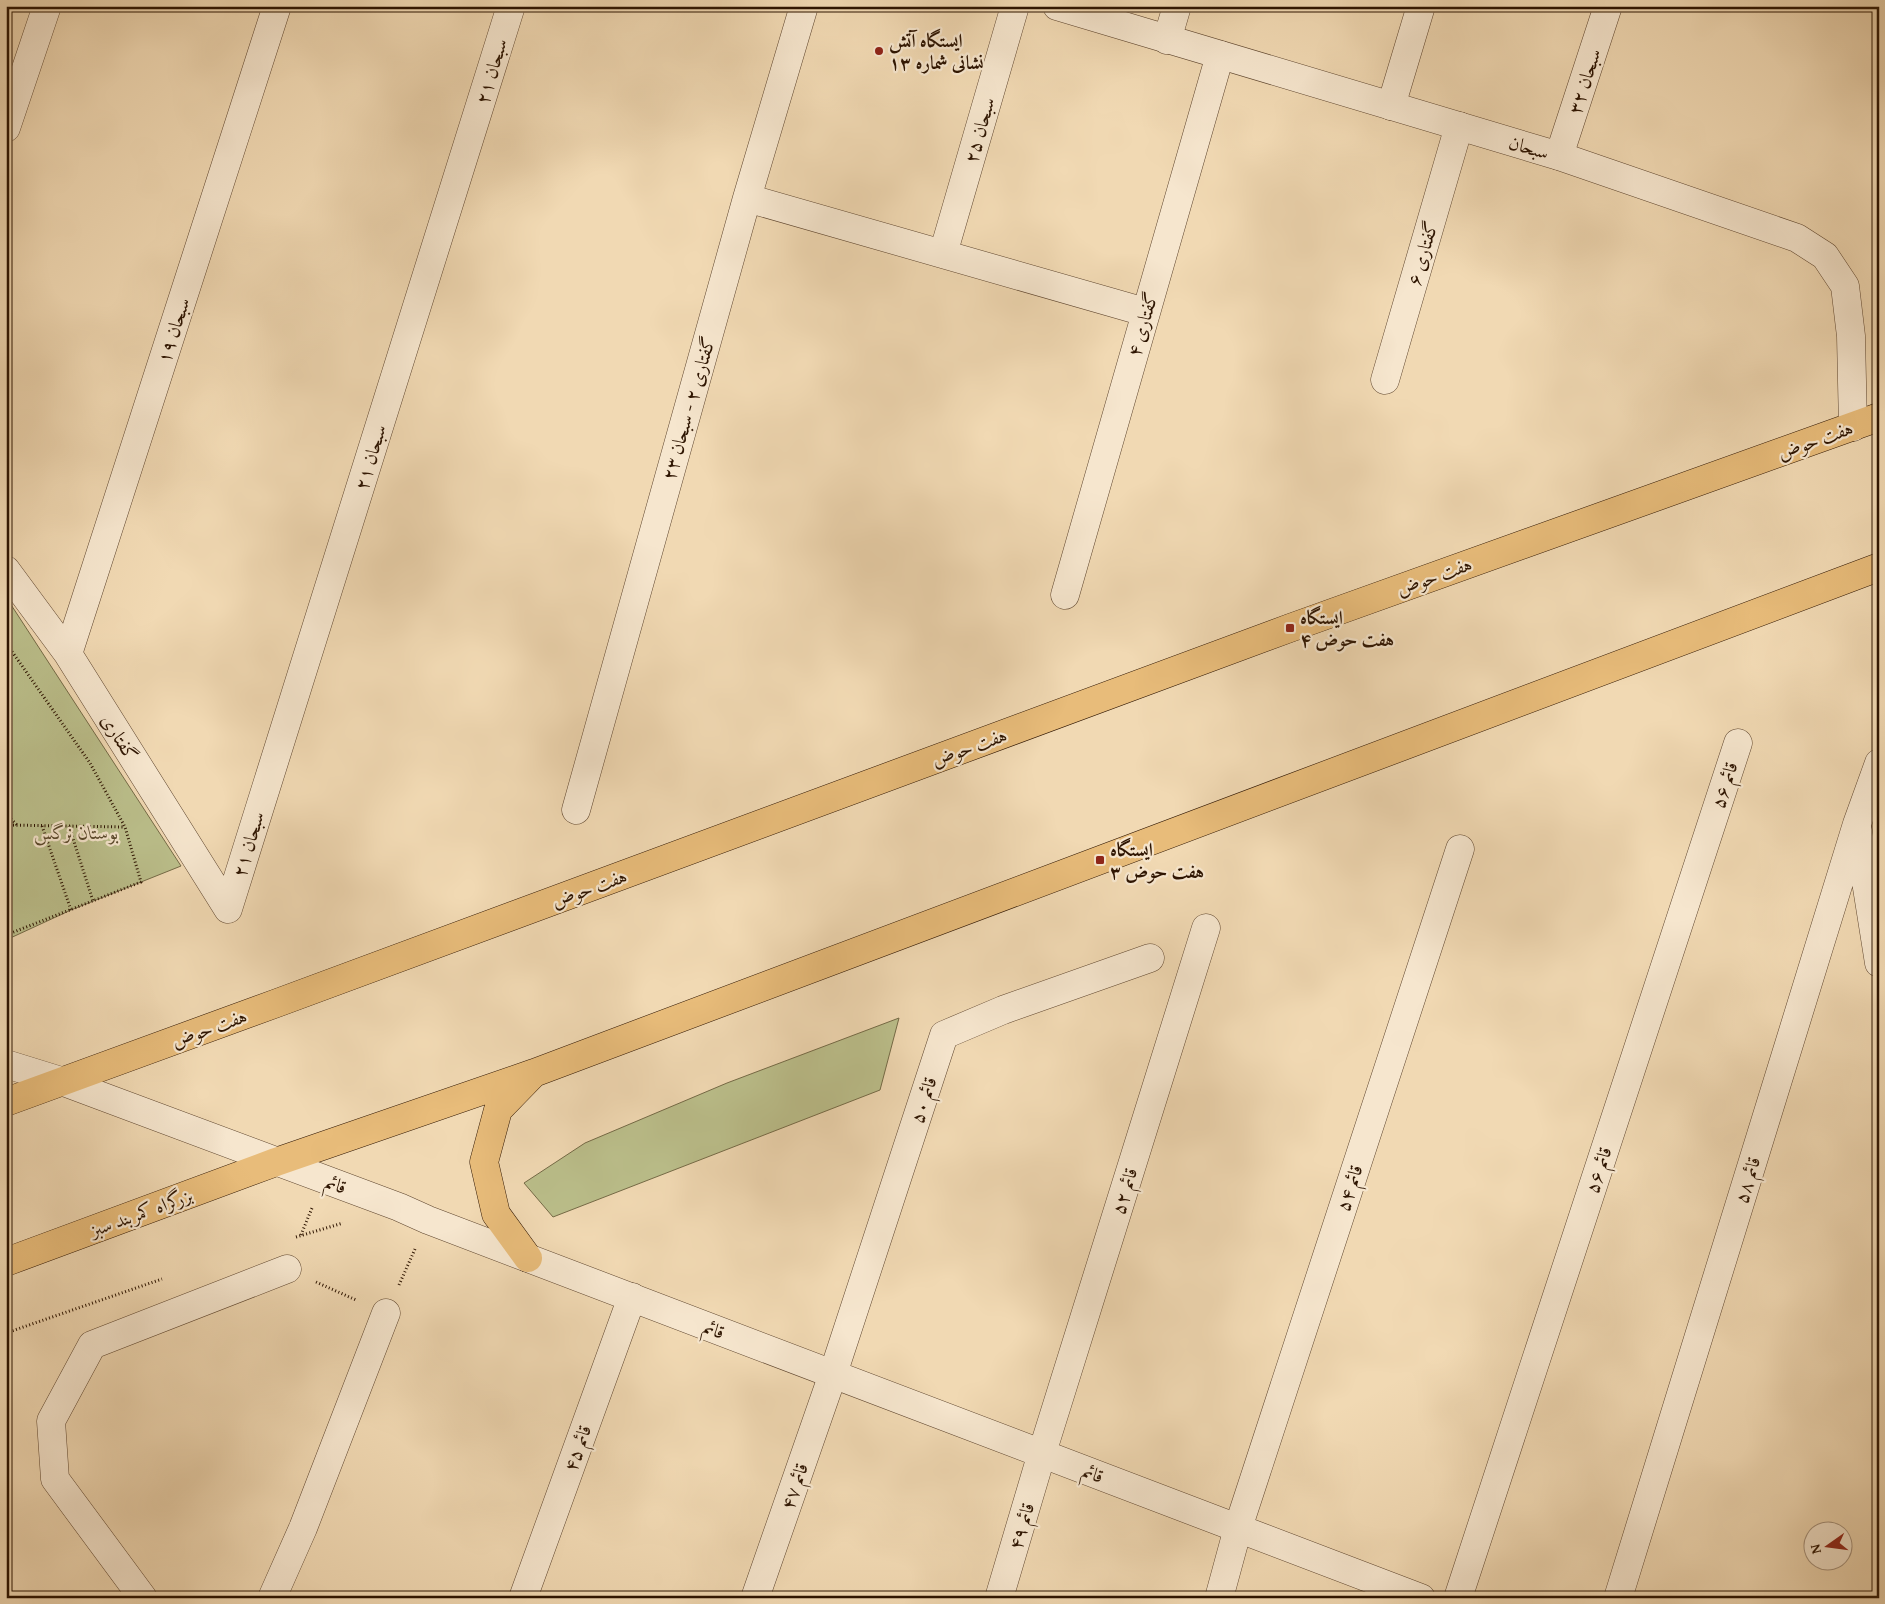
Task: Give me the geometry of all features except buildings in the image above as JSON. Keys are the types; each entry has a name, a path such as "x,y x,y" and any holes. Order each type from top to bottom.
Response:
{"highway":[{"name":"هفت حوض","path":"61,1081 277,1003 1290,628 1879,417"},
{"path":"276,1162 534,1073 1879,567"},
{"path":"528,1258 496,1214 484,1162 498,1110 534,1073"},
{"path":"6,1102 61,1081"},
{"name":"بزرگراه کمربند سبز","path":"6,1262 276,1162"}],"street":[{"path":"6,128 47,6"},
{"name":"سبحان ۱۹","path":"68,654 277,6"},
{"name":"سبحان ۲۱","path":"228,908 511,6"},
{"name":"گفتاری ۲ - سبحان ۲۳","path":"576,810 747,198 804,6"},
{"name":"سبحان ۲۵","path":"943,254 1015,6"},
{"name":"سبحان","path":"1057,6 1559,156 1797,238 1825,256 1845,286 1851,336 1853,426"},
{"path":"1167,40 1177,6"},
{"path":"1391,106 1420,6"},
{"name":"سبحان ۳۲","path":"1559,156 1608,6"},
{"name":"گفتاری ۴","path":"1065,595 1220,55"},
{"name":"گفتاری ۶","path":"1385,380 1459,126"},
{"path":"747,198 1145,312"},
{"name":"گفتاری","path":"6,570 68,654 228,908"},
{"name":"قائم ۵۶","path":"1458,1598 1738,743"},
{"name":"قائم ۵۸","path":"1618,1598 1857,824 1878,764"},
{"path":"1857,824 1879,963"},
{"name":"قائم ۵۴","path":"1219,1598 1238,1528 1460,849"},
{"name":"قائم ۵۲","path":"1042,1453 1206,928"},
{"name":"قائم ۵۰","path":"833,1374 944,1035 1003,1010 1150,958"},
{"name":"قائم","path":"6,1064 61,1081 399,1207 428,1220 1422,1598"},
{"path":"143,1598 55,1479 51,1421 92,1345 287,1269"},
{"name":"قائم ۴۵","path":"523,1598 632,1297"},
{"path":"272,1598 303,1528 386,1313"},
{"name":"قائم ۴۷","path":"755,1598 833,1374"},
{"name":"قائم ۴۹","path":"999,1598 1042,1453"}],"path":[{"path":"6,643 90,762 125,827 141,882 6,935"},
{"path":"6,814 17,825"},
{"path":"6,825 125,827"},
{"path":"42,826 71,910"},
{"path":"70,826 93,901"},
{"path":"323,1180 287,1269 386,1313 428,1220"}],"green space":[{"name":"بوستان نرگس","path":"6,597 181,866 71,910 6,940"},
{"path":"899,1018 880,1090 553,1217 524,1183 585,1143 727,1083"}],"place":[{"name":"ایستگاه آتش نشانی شماره ۱۳","path":"879,51"},
{"name":"ایستگاه هفت حوض ۴","path":"1290,628"},
{"name":"ایستگاه هفت حوض ۳","path":"1100,860"}]}
